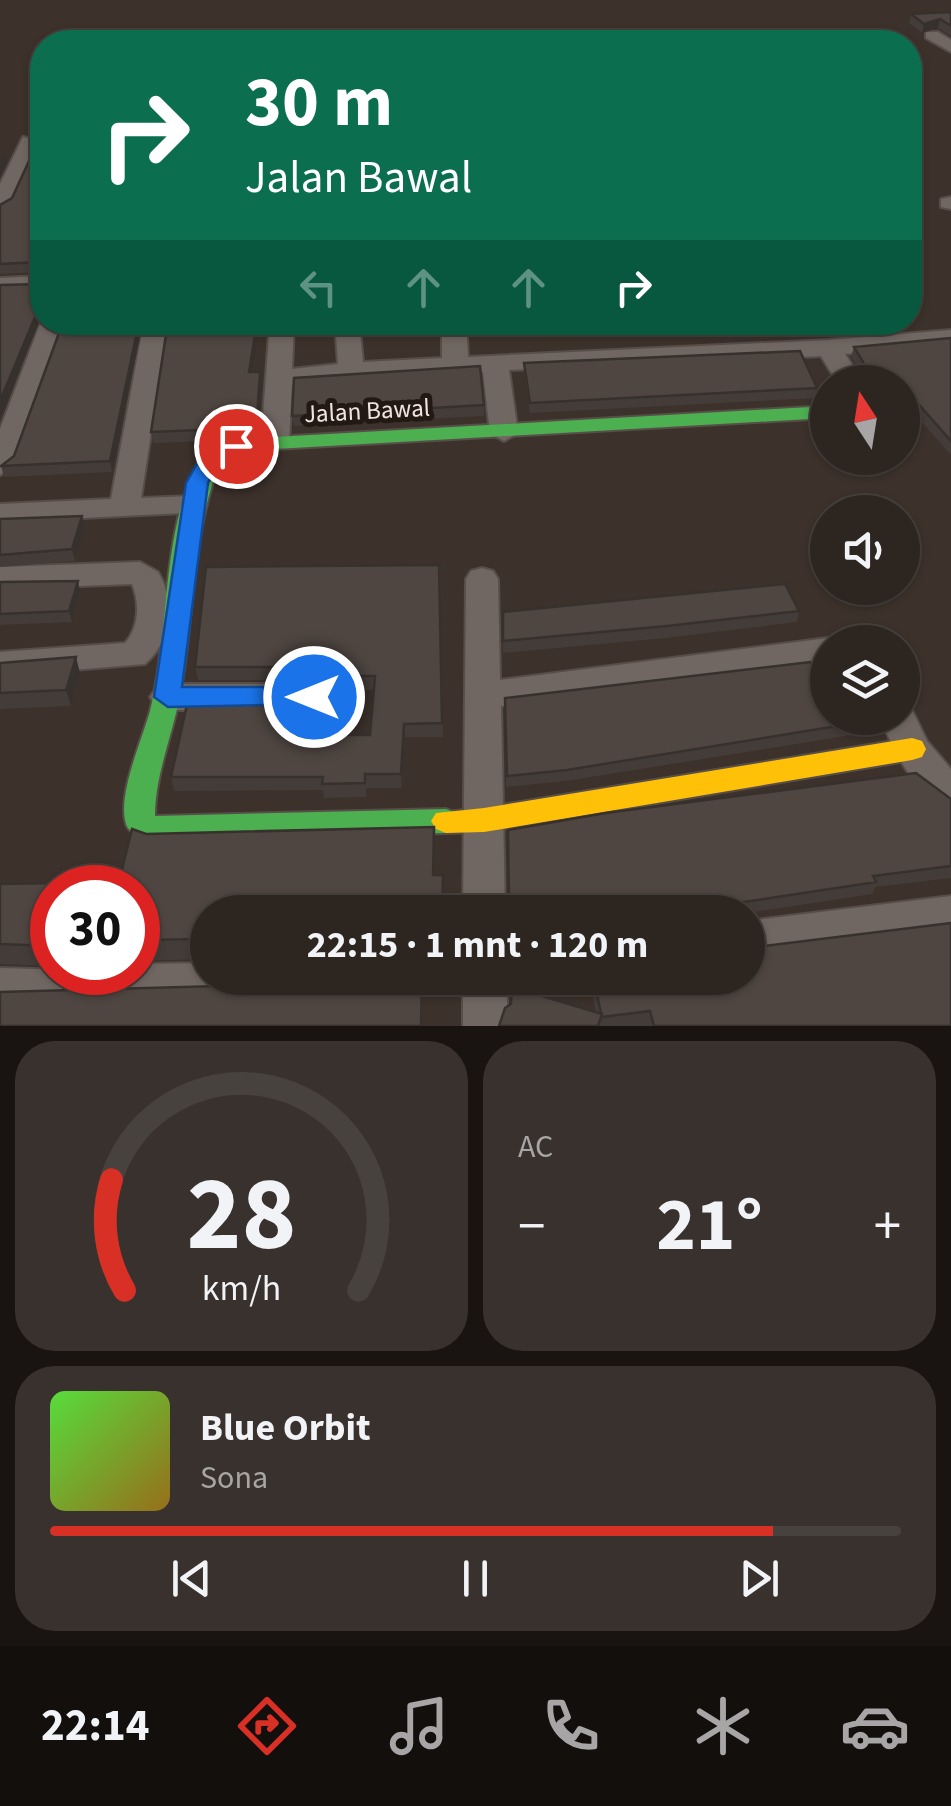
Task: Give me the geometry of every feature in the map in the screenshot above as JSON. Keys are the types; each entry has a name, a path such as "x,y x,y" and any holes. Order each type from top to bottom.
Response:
{"street":[{"path":"951,33 932,35 951,47"},
{"path":"0,142 30,141"},
{"path":"0,206 30,152"},
{"path":"0,284 30,283"},
{"path":"0,466 49,335"},
{"path":"124,508 154,335"},
{"path":"275,443 281,335"},
{"path":"348,335 350,370"},
{"path":"454,335 455,366"},
{"path":"277,379 350,370 829,348 940,338 951,362"},
{"path":"829,348 840,365"},
{"path":"495,364 504,433"},
{"name":"Jalan Bawal","path":"484,820 151,828 140,822 168,697 192,505 201,472 214,453 275,443 810,413"},
{"path":"0,513 192,505"},
{"path":"0,578 140,574 150,579 155,590 145,645 133,655 0,664"},
{"path":"482,578 484,895"},
{"path":"483,695 810,652"},
{"path":"168,697 314,697"},
{"path":"484,820 900,735"},
{"path":"906,735 951,795"},
{"path":"765,938 951,914"},
{"path":"0,988 190,983"},
{"path":"485,995 486,1026"}],"building":[{"path":"951,12 951,26 940,19 924,24 911,14"},
{"path":"30,159 30,262 0,264 0,205 12,198"},
{"path":"30,284 30,329 0,401 0,285"},
{"path":"58,335 136,335 110,461 1,466 14,456"},
{"path":"166,335 255,335 249,372 260,372 257,418 200,430 151,432"},
{"path":"951,338 951,441 920,406 920,365 865,365 854,347"},
{"path":"800,351 810,373 810,388 530,403 524,363"},
{"path":"480,366 484,405 292,416 294,378"},
{"path":"82,516 72,549 0,555 0,519"},
{"path":"439,565 442,723 404,724 401,774 365,774 365,783 322,784 323,777 171,777 188,700 318,698 314,735 370,735 375,676 330,676 312,667 195,667 206,567"},
{"path":"78,581 69,611 0,614 0,582"},
{"path":"785,584 799,611 503,641 503,612"},
{"path":"76,657 66,690 0,693 0,663"},
{"path":"810,662 810,730 567,770 507,776 505,698"},
{"path":"916,773 951,799 951,866 873,876 876,882 765,899 765,895 509,895 508,830 606,813"},
{"path":"434,827 433,875 443,875 442,895 190,895 190,939 160,940 160,865 123,865 132,829 146,834"},
{"path":"30,883 30,945 0,944 0,884"},
{"path":"951,923 951,1026 654,1026 650,1011 602,1017 597,995 765,995 765,946"},
{"path":"190,987 190,995 422,995 421,1026 0,1026 0,992 160,995 160,988"},
{"path":"512,995 539,995 602,1014 598,1026 499,1026 505,1008 511,1004"}],"traffic: fast":[{"path":"446,821 151,828 140,822 142,789 172,664 186,541 192,511 213,453 275,443 810,413"}],"traffic: slow":[{"path":"446,821 484,820 912,749"}],"route":[{"path":"236,446 214,453 197,483 168,697 314,697"}]}
